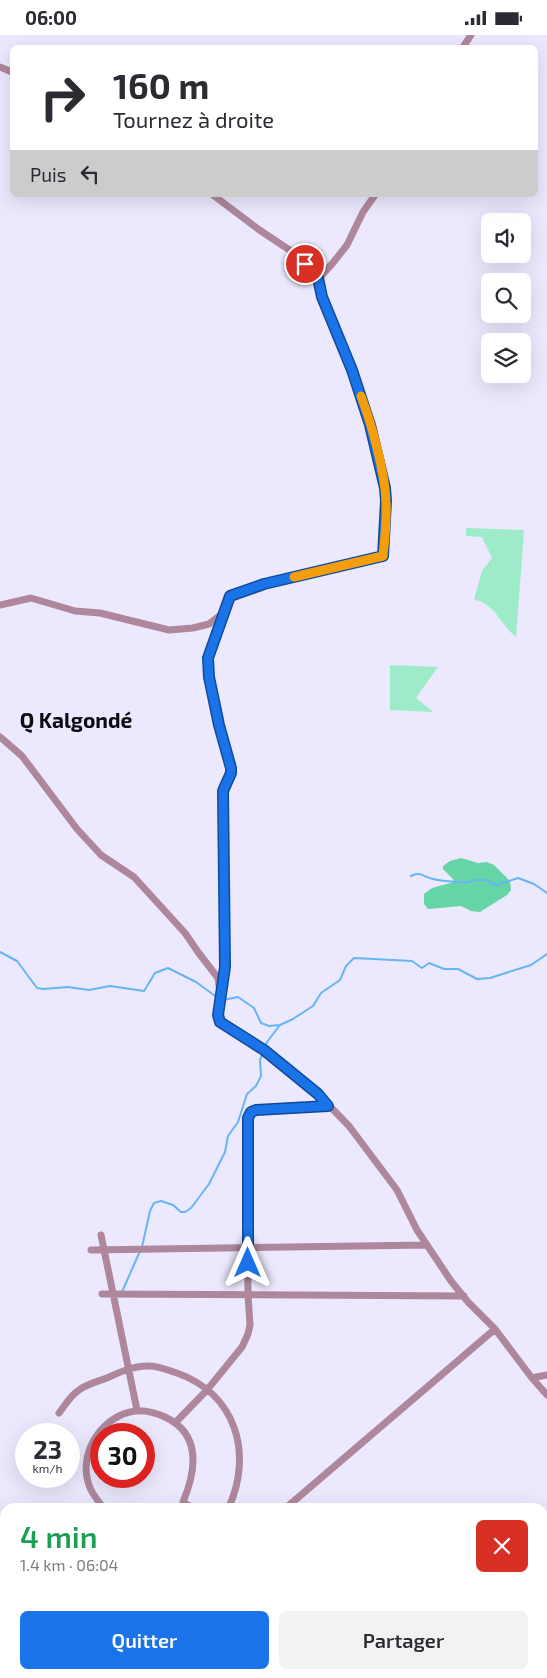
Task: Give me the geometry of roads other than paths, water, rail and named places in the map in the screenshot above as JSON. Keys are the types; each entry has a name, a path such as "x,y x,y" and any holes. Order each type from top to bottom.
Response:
{"street":[{"path":"216,197 291,251 318,278 322,297 363,400 377,452 386,501 383,556 264,584 230,596 223,613 218,634 208,658 209,677 231,773 223,791 225,967 224,981 220,993"},
{"path":"318,278 347,245 363,212 374,197"},
{"path":"0,605 31,598 75,611 100,613 169,630 209,624 223,613"},
{"path":"0,737 22,756 77,829 101,855 134,877 180,927 218,978 221,1000 218,1015 220,1022 264,1050 318,1094 349,1126 397,1190 417,1230 464,1296 495,1329 547,1395"},
{"path":"175,1423 207,1390 242,1347 248,1334 250,1325 248,1295 248,1118 251,1112 256,1110 328,1106"},
{"path":"101,1235 137,1410"},
{"path":"91,1250 427,1245"},
{"path":"102,1294 464,1296"},
{"path":"292,1503 495,1329"},
{"path":"59,1413 79,1390 128,1369 149,1365 190,1377 222,1404 238,1438 239,1475 231,1503"},
{"path":"532,1378 547,1375"},
{"path":"100,1503 88,1482 86,1471 89,1450 101,1430 112,1420 125,1413 137,1410 158,1414 175,1423 181,1428 190,1442 193,1456 193,1473 183,1502 184,1503"}],"waterway":[{"path":"411,876 420,874 436,880 463,882 484,880 496,885 518,878 534,884 547,893"},
{"path":"0,952 17,961 37,988 68,987 89,990 110,986 144,991 155,973 168,968 196,982 218,998"},
{"path":"223,1000 238,997 254,1008 261,1023 269,1026 280,1025 313,1006 321,993 340,980 346,966 354,958 412,961 422,968 429,963 444,969 458,969 477,979 490,978 531,965 547,954"},
{"path":"264,1048 280,1025"},
{"path":"142,1247 150,1211 154,1203 161,1201 173,1205 181,1212 185,1212 191,1208 209,1184 225,1152 228,1136 238,1122 247,1094 256,1086 261,1076 260,1060 263,1053"},
{"path":"122,1292 140,1251"}],"district":[{"name":"Q Kalgondé","path":"76,721"}]}
